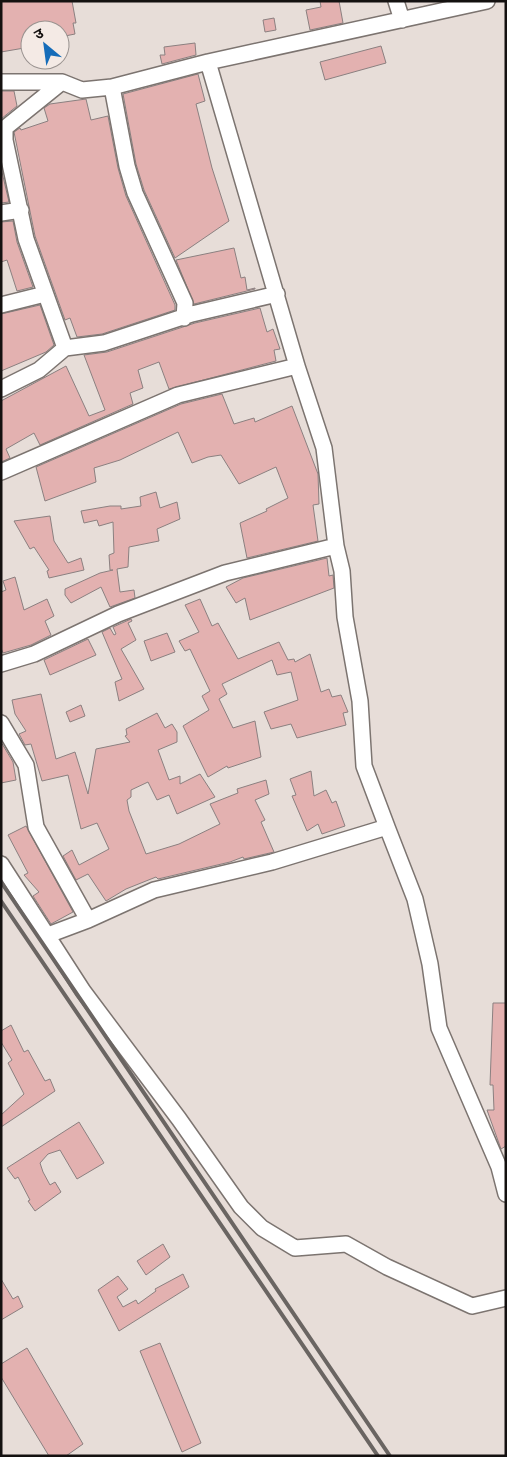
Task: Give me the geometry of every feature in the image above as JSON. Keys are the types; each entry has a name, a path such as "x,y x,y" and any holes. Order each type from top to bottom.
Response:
{"street":[{"path":"396,1 402,20"},
{"path":"1,82 62,82 82,90 112,87 208,62 487,1"},
{"path":"208,62 297,366 324,448 336,546 342,571 346,617 360,701 364,766 416,899 430,964 439,1028 502,1166 506,1194"},
{"path":"62,82 5,128 3,141 21,210 26,239 65,348"},
{"path":"112,87 127,166 135,194 185,303 184,318"},
{"path":"1,213 21,210"},
{"path":"1,305 45,294"},
{"path":"1,390 39,370 65,348 104,343 192,314 276,294"},
{"path":"1,472 178,395 297,366"},
{"path":"1,664 34,654 118,614 225,573 336,546"},
{"path":"1,723 26,765 36,827 88,920"},
{"path":"48,935 88,920 154,890 272,862 387,827"},
{"path":"1,864 83,991 179,1119 241,1207 262,1228 295,1248 346,1244 387,1267 472,1306 506,1298"}],"building":[{"path":"1,1 72,1 76,23 73,23 75,34 70,35 70,20 20,20 20,49 1,52"},
{"path":"320,1 339,1 343,23 310,30 306,10 321,7"},
{"path":"274,18 276,30 265,32 263,20"},
{"path":"195,43 196,55 162,64 160,55 165,55 164,47"},
{"path":"381,46 386,63 325,80 320,62"},
{"path":"198,74 205,101 196,104 212,168 229,221 175,258 144,190 136,164 123,94"},
{"path":"1,91 14,91 17,106 1,119"},
{"path":"86,99 91,120 108,116 118,168 126,196 175,305 175,310 102,334 77,337 70,318 65,320 35,236 14,132 20,128 21,130 48,121 44,108 50,104"},
{"path":"1,168 9,202 1,203"},
{"path":"13,221 17,242 33,287 17,291 7,260 1,262 1,222"},
{"path":"234,248 241,278 245,277 247,290 255,289 194,304 176,260"},
{"path":"40,305 54,345 46,352 1,371 1,314"},
{"path":"260,308 267,332 273,329 280,349 274,350 276,361 169,389 159,362 138,370 143,388 130,393 133,404 40,445 34,433 6,449 10,458 1,462 1,401 66,366 89,416 105,410 84,355 107,352 195,323"},
{"path":"222,394 234,424 254,418 255,422 292,406 318,474 319,504 313,505 318,541 247,558 240,523 267,511 266,509 288,498 276,467 239,484 221,455 208,457 192,463 178,432 120,460 94,468 96,482 45,501 36,467 181,404"},
{"path":"156,492 160,508 177,502 180,519 157,529 159,541 129,547 128,567 117,569 120,592 134,590 135,598 110,607 101,587 71,603 65,595 65,589 100,573 113,570 110,570 109,555 114,553 113,522 99,526 97,520 84,523 81,511 110,506 121,506 121,509 141,506 140,497"},
{"path":"50,516 54,541 68,563 81,558 84,570 49,578 47,571 49,570 34,547 30,549 14,521"},
{"path":"327,558 329,576 333,575 334,588 250,620 245,598 236,603 226,587 243,578"},
{"path":"15,577 24,610 47,599 54,616 45,621 51,635 31,645 3,653 1,648 1,592 6,590 3,581"},
{"path":"200,599 212,626 218,623 238,659 279,642 288,660 294,659 295,662 310,654 321,692 329,689 332,697 341,695 348,712 343,713 346,725 297,738 291,724 271,729 264,712 298,700 291,672 277,675 272,660 222,684 227,694 219,699 233,728 255,721 261,757 228,768 227,766 208,777 183,726 209,710 202,696 210,691 190,649 185,651 179,641 199,632 185,605"},
{"path":"131,619 132,621 128,623 136,640 121,649 144,689 119,701 115,682 122,679 102,632 110,628 114,635 116,634 113,627"},
{"path":"167,633 175,652 151,661 144,641"},
{"path":"88,639 96,655 50,675 44,660"},
{"path":"41,694 56,759 75,752 88,794 96,749 130,742 125,736 127,735 126,729 157,713 165,728 172,724 177,732 177,742 158,750 169,780 180,776 180,784 200,774 215,797 177,814 169,795 157,800 148,782 131,790 131,797 127,800 129,811 146,854 179,844 220,824 210,804 238,793 237,789 266,780 269,794 255,800 265,820 261,822 274,852 244,859 243,857 230,862 158,879 156,877 126,889 106,901 88,874 76,880 63,856 72,850 79,865 109,849 97,823 81,829 68,775 42,781 31,744 25,745 19,734 26,731 15,714 12,700"},
{"path":"81,705 85,716 70,722 66,712"},
{"path":"1,742 13,762 16,780 1,783"},
{"path":"311,771 314,796 326,790 332,803 336,801 345,826 322,834 318,824 307,831 292,796 296,795 290,779"},
{"path":"26,826 73,912 51,924 33,896 39,892 24,875 28,873 8,835"},
{"path":"493,1003 506,1003 506,1146 501,1149 487,1110 494,1110 493,1085 490,1085"},
{"path":"11,1025 24,1052 28,1050 45,1081 50,1079 55,1091 1,1127 1,1115 24,1094 8,1063 12,1060 1,1042 1,1031"},
{"path":"79,1122 104,1163 77,1179 60,1150 48,1154 40,1163 43,1172 50,1185 55,1182 61,1192 35,1211 28,1201 30,1200 18,1177 15,1179 7,1168"},
{"path":"163,1244 170,1257 146,1275 137,1261"},
{"path":"183,1274 189,1287 119,1331 98,1290 118,1276 128,1289 117,1297 123,1307 136,1300 138,1304 156,1291 155,1289"},
{"path":"1,1279 13,1299 18,1296 23,1307 1,1320"},
{"path":"160,1343 201,1443 182,1452 140,1351"},
{"path":"27,1348 83,1444 66,1456 49,1456 1,1377 1,1364"}],"railway":[{"path":"1,882 390,1456"},
{"path":"1,901 378,1456"}]}
